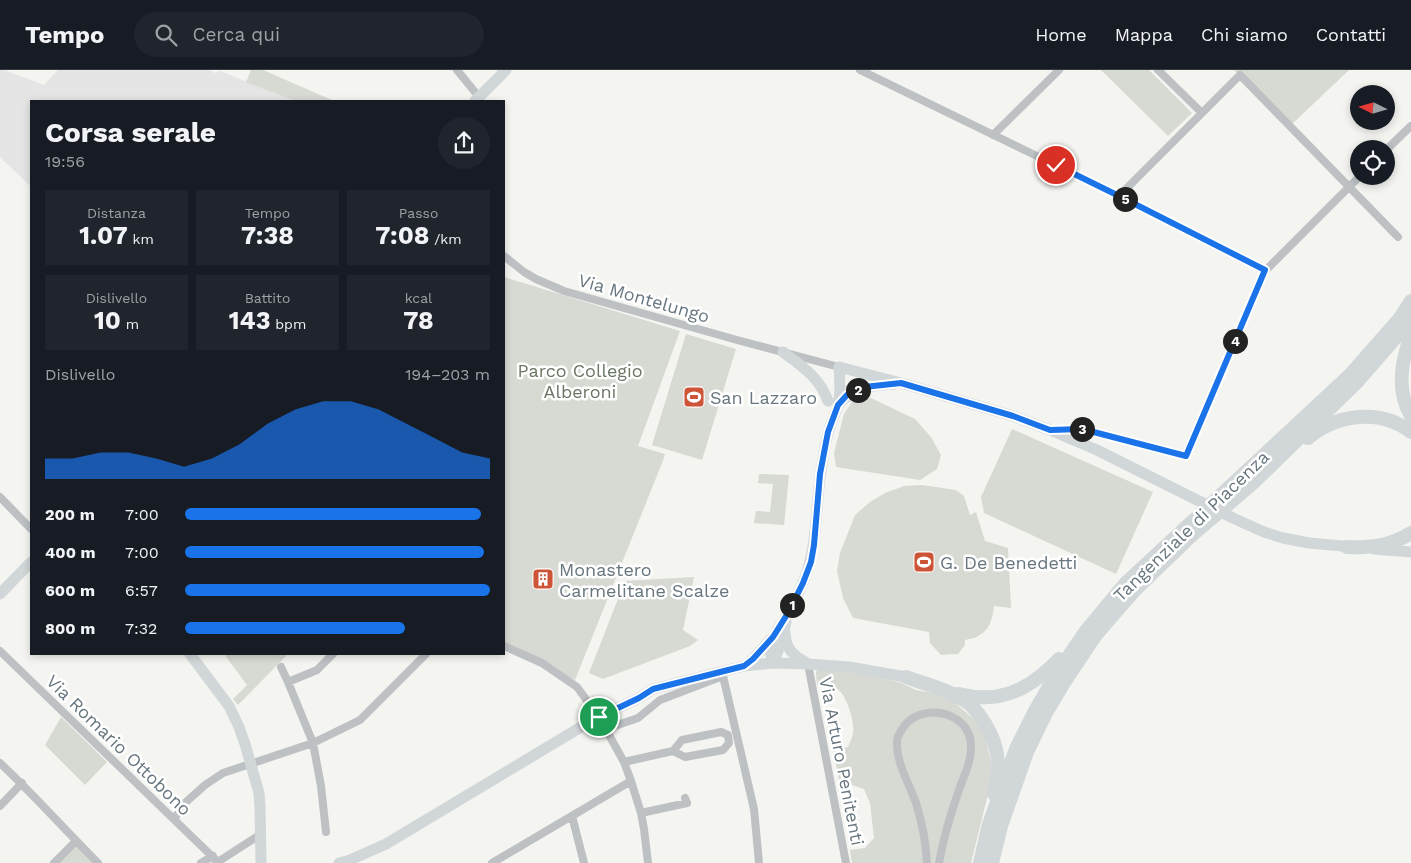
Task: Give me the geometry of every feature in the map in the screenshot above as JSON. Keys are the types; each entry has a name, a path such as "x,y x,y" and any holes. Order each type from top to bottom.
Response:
{"highway":[{"name":"Tangenziale di Piacenza","path":"1249,478 1349,376 1400,318 1411,302"},
{"name":"Tangenziale di Piacenza","path":"980,863 989,824 1016,749 1055,676 1086,632 1125,584 1357,382 1411,320"},
{"path":"1411,336 1402,364 1401,378 1402,391 1411,416"},
{"path":"1249,478 1313,433 1336,421 1362,416 1373,417 1395,423 1411,432"},
{"name":"Tangenziale di Piacenza","path":"992,863 1001,826 1027,752 1064,681 1095,636 1187,532"},
{"path":"1347,547 1368,547 1394,543 1411,533"},
{"path":"950,693 978,697 999,696 1024,688 1041,676 1086,632"},
{"path":"906,677 966,701 981,718 990,734 997,755 996,781 989,824"}],"street":[{"path":"457,70 477,99 506,70"},
{"path":"860,70 1119,196 1265,270"},
{"path":"993,135 1059,70"},
{"path":"1158,70 1202,113"},
{"path":"1119,196 1240,75 1398,237"},
{"path":"1395,141 1411,126"},
{"path":"1050,430 1082,429 1186,456 1265,270 1350,187"},
{"name":"Via Montelungo","path":"505,257 536,279 564,291 839,367"},
{"path":"783,352 814,377 833,403"},
{"path":"744,666 773,637 788,613 811,562 820,474 833,403 840,390 839,367 1013,416 1050,430 1097,450 1264,532 1310,543 1411,552"},
{"path":"833,403 864,387 901,383"},
{"path":"0,497 30,528"},
{"path":"0,594 30,563"},
{"path":"773,663 778,652 788,613"},
{"path":"784,630 790,651 808,664"},
{"path":"773,637 770,649 773,663"},
{"path":"505,646 542,663 577,688 599,717 624,762 631,782 641,813 648,863"},
{"name":"Via Romario Ottobono","path":"0,651 215,860"},
{"path":"191,655 229,706 239,727 259,793 261,863"},
{"path":"288,682 317,670 332,655"},
{"path":"174,819 186,802 205,785 223,773 313,743 360,720 425,655"},
{"path":"339,863 360,859 599,717 639,698 653,689 744,666 773,663 849,668 906,677"},
{"name":"Via Arturo Penitenti","path":"808,664 846,863"},
{"path":"280,667 313,743 321,786 326,832"},
{"path":"606,729 638,718 660,700 723,676 754,809 759,863"},
{"path":"927,863 920,819 897,754 897,739 903,726 913,717 927,712 941,712 956,718 967,730 971,744 969,763 948,824 939,863"},
{"path":"624,762 672,751 682,740 721,732 728,735 729,743 724,750 686,757 672,751"},
{"path":"0,763 22,783 98,863"},
{"path":"492,863 631,782"},
{"path":"0,806 22,783"},
{"path":"641,813 686,803 685,798"},
{"path":"572,816 584,863"},
{"path":"201,863 215,860 261,834"},
{"path":"54,863 76,841"}],"shaded area":[{"path":"0,70 44,85 58,70 209,70 215,73 220,71 292,100 30,100 30,186 0,157"}],"green space":[{"path":"251,70 263,70 332,100 292,100 246,82"},
{"path":"1101,70 1149,70 1192,113 1168,136"},
{"path":"1234,70 1349,70 1290,126"},
{"name":"Parco Collegio Alberoni","path":"505,277 680,331 638,446 665,454 664,458 575,680 505,645"},
{"name":"San Lazzaro","path":"686,334 736,349 702,460 652,445"},
{"path":"871,398 915,419 931,437 941,455 937,469 920,480 836,467 834,453 844,414 854,399"},
{"path":"1012,429 1153,492 1116,574 984,513 981,497"},
{"path":"759,474 789,475 784,525 754,523 756,511 770,512 773,484 758,483"},
{"name":"G. De Benedetti","path":"922,485 956,490 964,496 970,515 976,512 985,541 1008,548 1011,608 994,606 992,619 987,629 978,636 965,640 965,645 958,654 941,655 930,643 929,632 853,618 843,598 837,571 840,553 855,515 870,502 885,493 904,486"},
{"path":"694,577 683,630 698,640 690,646 603,679 589,673 625,581"},
{"path":"225,655 287,655 238,705 233,699 247,685"},
{"path":"817,669 863,674 899,682 916,690 932,693 954,702 976,721 986,739 991,763 989,790 971,863 852,863 850,850 865,848 874,838 870,803 864,789 840,784 833,750 848,747 853,734 853,722 844,696 837,689 817,685"},
{"path":"61,717 107,762 85,785 45,745"},
{"path":"76,841 95,863 54,863"}],"place":[{"name":"San Lazzaro","path":"694,397"},
{"name":"G. De Benedetti","path":"924,562"},
{"name":"Monastero Carmelitane Scalze","path":"543,579"}],"route":[{"path":"599,717 639,698 653,689 744,666 773,637 788,613 811,562 820,474 833,416 838,405 847,395 864,387 901,383 1013,416 1050,430 1082,429 1186,456 1265,270 1056,165"}]}
